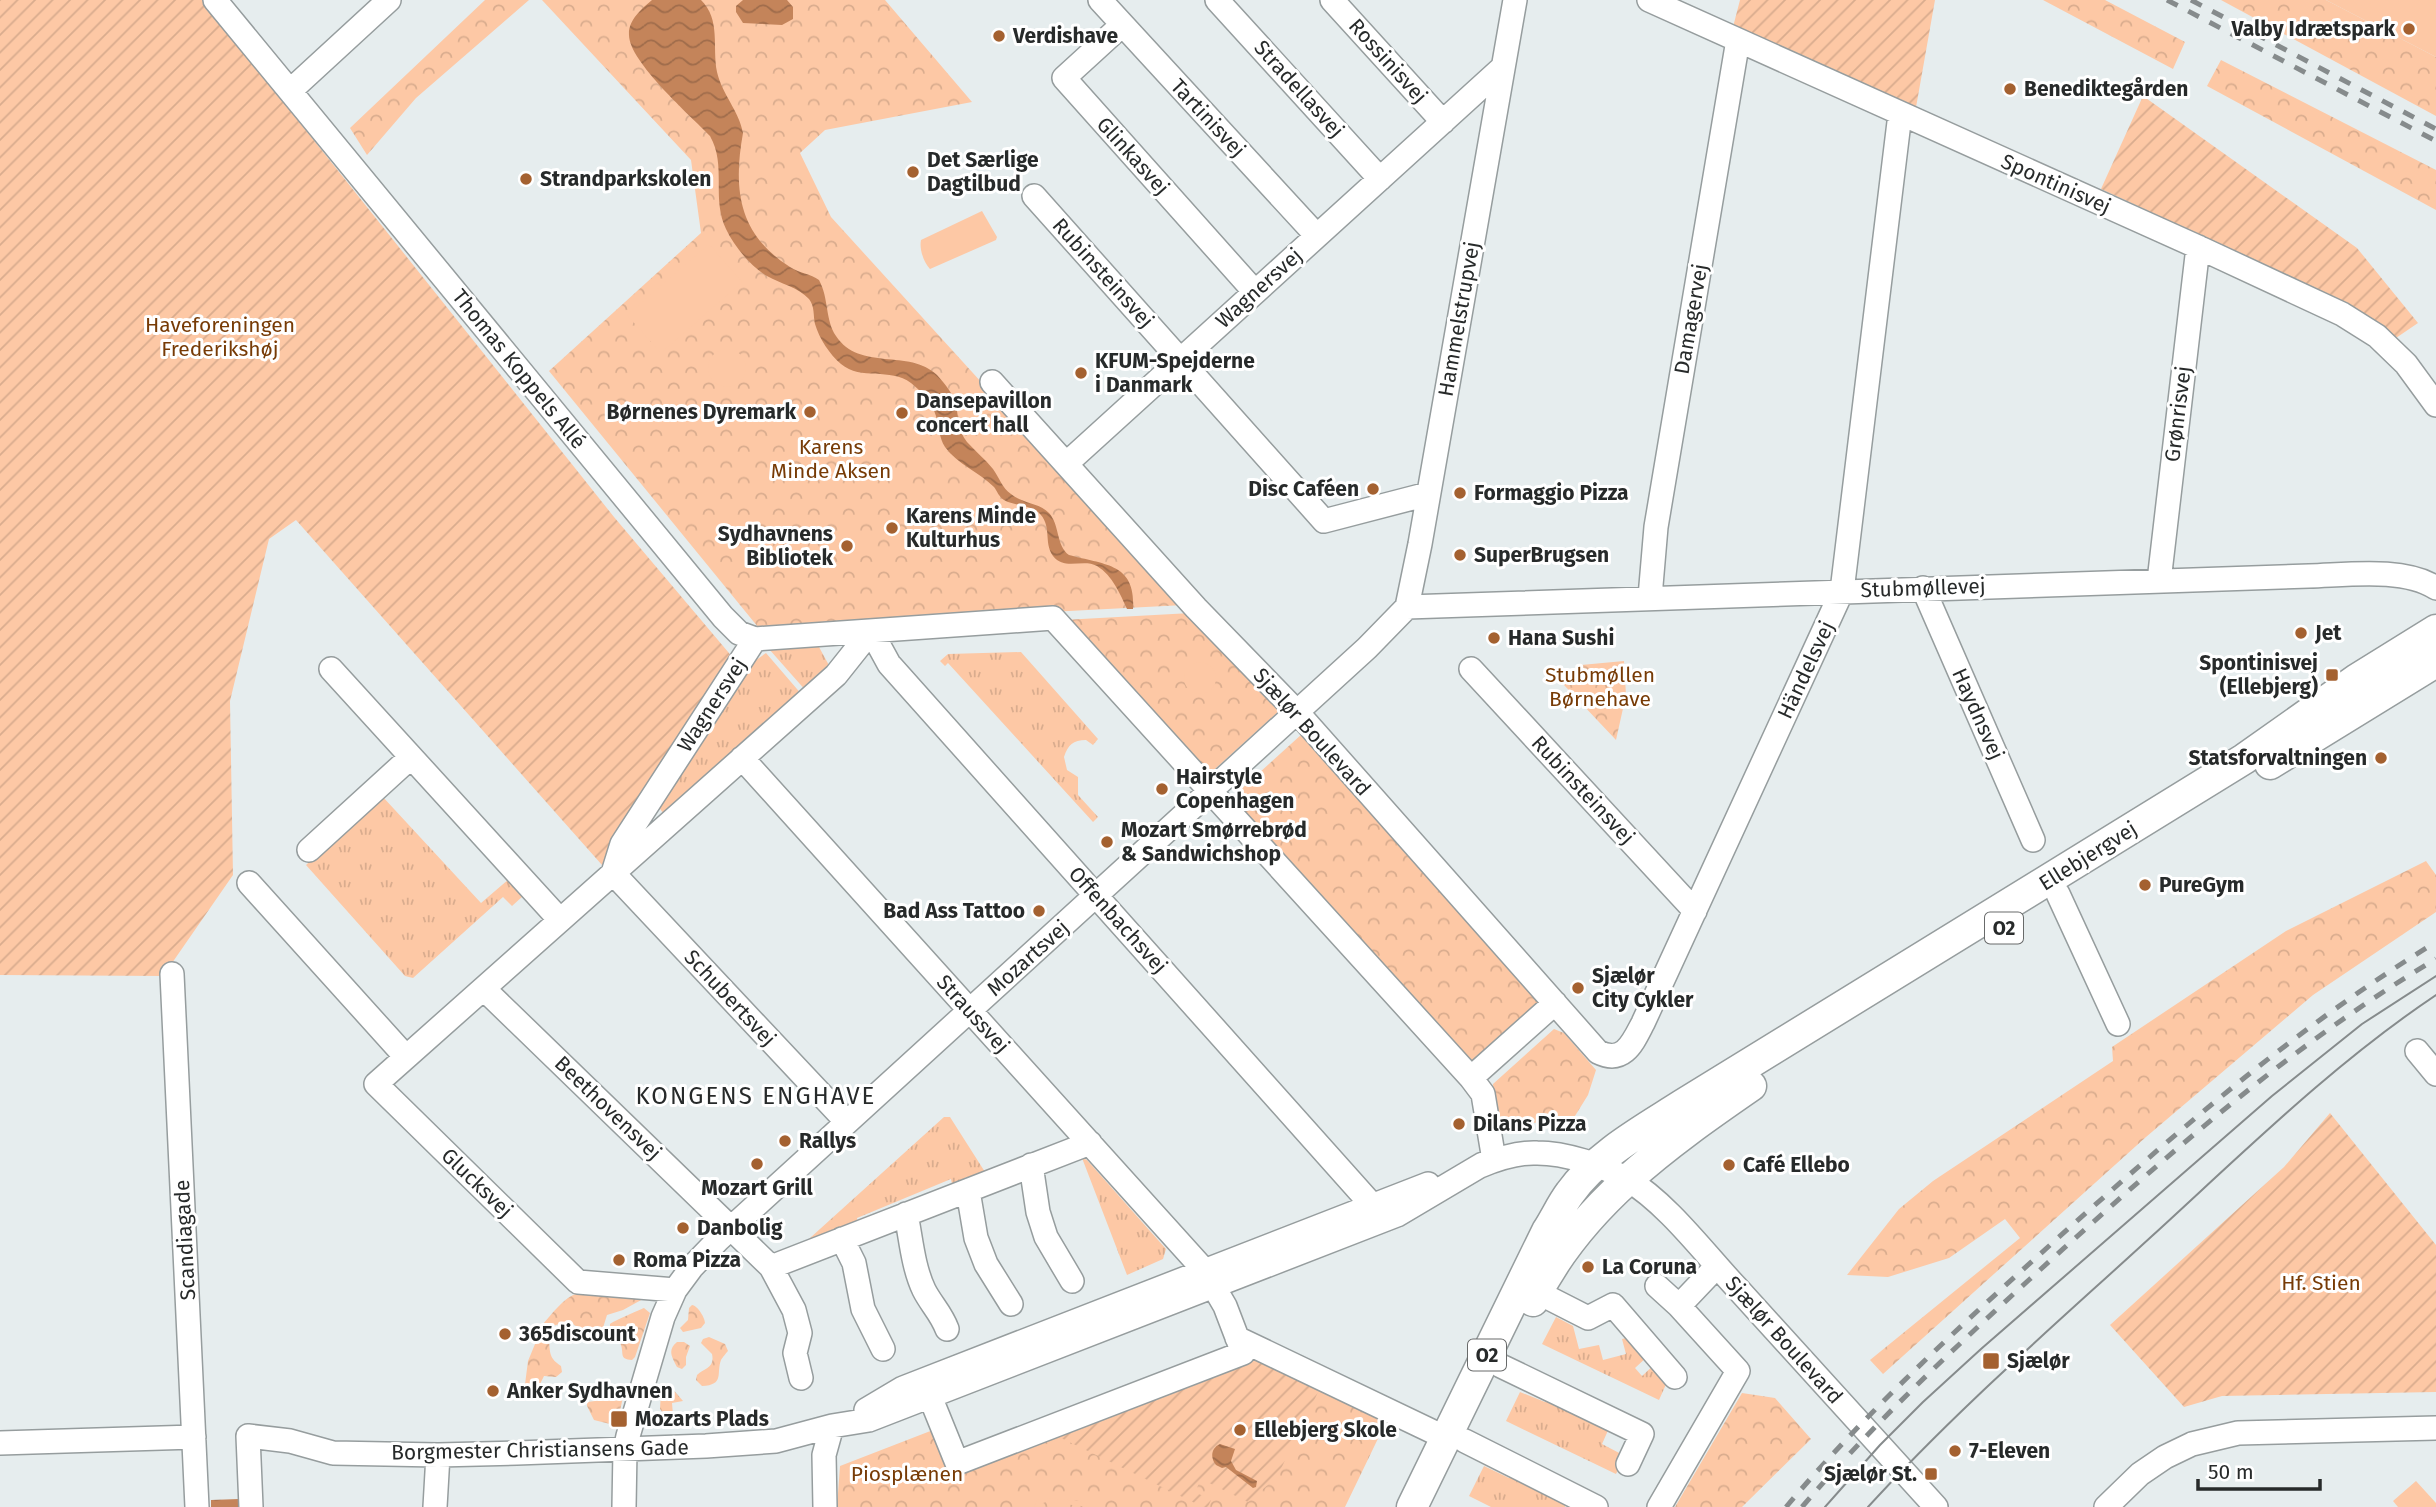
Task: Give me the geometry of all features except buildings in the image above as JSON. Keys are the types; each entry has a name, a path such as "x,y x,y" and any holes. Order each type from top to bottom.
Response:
{"main road":[{"name":"Ellebjergvej","path":"1595,1166 1629,1139 1682,1105 2244,760 2357,680 2436,630"},
{"name":"Ellebjergvej","path":"1627,1179 1696,1124 1770,1073 2436,662"},
{"name":"O2","path":"1433,1507 1455,1440 1547,1231 1570,1192 1595,1166"},
{"name":"O2","path":"1412,1507 1501,1366 1537,1292 1570,1243 1600,1206 1627,1179"}],"street":[{"name":"Thomas Koppels Allé","path":"215,0 723,617 739,633 755,639"},
{"path":"290,91 389,0"},
{"name":"Tartinisvej","path":"1100,0 1317,236"},
{"name":"Stradellasvej","path":"1217,0 1380,179"},
{"name":"Rossinisvej","path":"1332,0 1443,122"},
{"name":"Hammelstrupvej","path":"1407,607 1515,0"},
{"name":"Spontinisvej","path":"1649,0 2342,314 2377,336 2406,364 2436,405"},
{"name":"Glinkasvej","path":"1122,25 1064,78 1255,292"},
{"name":"Damagervej","path":"1650,597 1656,527 1738,40"},
{"name":"Wagnersvej","path":"1066,464 1503,67"},
{"name":"Händelsvej","path":"1607,1057 1616,1056 1630,1046 1842,591 1900,114"},
{"name":"Rubinsteinsvej","path":"1034,196 1324,521 1428,494"},
{"name":"Grønrisvej","path":"2159,581 2198,247"},
{"path":"992,382 1066,464"},
{"name":"Sjælør Boulevard","path":"1066,464 1196,608 1297,712 1598,1052 1607,1057"},
{"name":"Stubmøllevej","path":"1407,607 2318,575 2406,575 2425,580 2436,588"},
{"name":"Haydnsvej","path":"1923,588 2033,840"},
{"name":"Mozartsvej","path":"675,1290 692,1267 732,1228 1386,631 1407,607"},
{"name":"Wagnersvej","path":"613,873 622,844 755,639 1053,618 1210,791"},
{"name":"Wagnersvej","path":"376,1084 836,675 871,631"},
{"name":"Offenbachsvej","path":"871,631 889,664 1372,1205"},
{"path":"331,669 560,920"},
{"name":"Rubinsteinsvej","path":"1471,669 1695,911"},
{"path":"309,850 411,757"},
{"name":"Straussvej","path":"742,758 1209,1278"},
{"path":"1210,791 1471,1078 1483,1094 1489,1162"},
{"name":"Schubertsvej","path":"613,873 847,1122"},
{"path":"249,883 406,1057"},
{"path":"2059,894 2118,1024"},
{"name":"Scandiagade","path":"172,974 197,1507"},
{"name":"Beethovensvej","path":"484,989 771,1267 794,1310 800,1333 794,1353 801,1378"},
{"path":"1471,1078 1555,1003"},
{"path":"2417,1051 2436,1074"},
{"name":"Glucksvej","path":"376,1084 578,1282 675,1290"},
{"path":"771,1267 1090,1143"},
{"name":"Borgmester Christiansens Gade","path":"1209,1278 1372,1205 1489,1162 1536,1153 1560,1156 1595,1166 1627,1179"},
{"name":"Borgmester Christiansens Gade","path":"251,1507 248,1436 290,1441 333,1453 438,1455 625,1450 776,1441 832,1426 869,1420 927,1388 1209,1278 1396,1215 1489,1162"},
{"path":"1031,1165 1038,1212 1046,1237 1072,1281"},
{"name":"Sjælør Boulevard","path":"1627,1179 1661,1206 1936,1507"},
{"path":"968,1191 979,1247 986,1264 1011,1304"},
{"path":"906,1214 915,1261 925,1292 941,1314 947,1329"},
{"path":"842,1239 854,1263 863,1309 883,1349"},
{"path":"1679,1306 1717,1266"},
{"path":"927,1388 957,1463 1243,1353 1209,1278"},
{"path":"1657,1286 1679,1306 1738,1371 1659,1507"},
{"path":"624,1507 625,1450 663,1317 675,1290"},
{"path":"1537,1292 1588,1318 1613,1304 1675,1377"},
{"path":"1237,1338 1595,1507"},
{"path":"1501,1366 1642,1434 1628,1464"},
{"path":"825,1507 824,1455 832,1426"},
{"path":"2106,1507 2140,1474 2165,1457 2202,1441 2238,1433 2436,1428"},
{"path":"0,1443 194,1437"},
{"path":"435,1507 438,1455"}],"green space":[{"name":"Haveforeningen Frederikshøj","path":"0,0 202,0 614,517 734,659 602,865 296,520 269,539 230,701 233,875 163,976 0,975"},
{"path":"485,0 529,0 416,98 367,155 350,128"},
{"name":"Karens Minde Aksen","path":"542,0 885,0 972,102 825,130 800,153 831,217 1184,605 758,627 549,371 701,233 691,160"},
{"path":"1740,0 1935,0 1915,113 1733,27"},
{"path":"2043,0 2105,0 2185,42 2173,69"},
{"path":"2221,0 2326,0 2436,57 2436,116"},
{"name":"Valby Idrætspark","path":"2326,0 2436,0 2436,57"},
{"path":"2221,60 2436,170 2436,210 2207,86"},
{"path":"2143,96 2357,248 2418,323 2393,340 2317,289 2101,189"},
{"path":"982,211 997,237 996,240 930,269 923,256 921,240"},
{"path":"709,244 742,282 661,353 627,315"},
{"path":"727,349 741,354 746,368 741,382 727,387 713,382 708,368 713,354"},
{"path":"1191,613 1279,711 1205,778 1063,620"},
{"path":"819,647 831,669 807,692 769,649"},
{"path":"1021,652 1098,739 1093,745 1086,740 1074,742 1064,757 1067,770 1078,777 1078,795 1098,817 1093,822 948,663 945,666 940,661 948,654"},
{"path":"766,653 803,696 670,814 663,813 658,806 752,663"},
{"name":"Stubmøllen Børnehave","path":"1624,661 1626,695 1616,740 1564,685 1581,665"},
{"path":"1200,662 1212,666 1216,678 1212,690 1200,694 1188,690 1184,678 1188,666"},
{"path":"1302,734 1546,1004 1473,1071 1227,802"},
{"path":"382,796 481,903 509,879 523,896 512,906 503,897 413,978 405,976 306,865"},
{"path":"2426,861 2436,875 2436,912 2313,995 2146,1137 1883,1374 1870,1360 2020,1238 2005,1219 1949,1258 1888,1277 1847,1275 1899,1209 1933,1181 2113,1061 2112,1047 2286,931"},
{"path":"1554,1029 1564,1033 1596,1070 1588,1095 1570,1124 1520,1122 1496,1132 1493,1084"},
{"name":"Hf. Stien","path":"2330,1113 2436,1245 2436,1392 2222,1396 2184,1407 2110,1325 2284,1167"},
{"path":"944,1117 950,1117 985,1172 968,1180 966,1177 953,1189 951,1179 857,1218 858,1228 800,1251 810,1238"},
{"path":"1082,1158 1087,1160 1166,1249 1163,1259 1127,1275"},
{"path":"582,1292 643,1295 643,1299 607,1315 602,1331 593,1337 568,1321 550,1327 543,1324 565,1300"},
{"path":"692,1305 701,1312 705,1323 701,1328 683,1332 680,1328 688,1320 689,1308"},
{"path":"644,1308 650,1313 635,1357 628,1359 624,1357 620,1343 610,1331 610,1324"},
{"path":"1556,1317 1573,1326 1579,1349 1599,1345 1603,1360 1626,1354 1622,1339 1630,1337 1648,1356 1635,1368 1642,1376 1655,1364 1668,1380 1659,1400 1542,1344"},
{"path":"540,1332 549,1339 551,1355 561,1366 562,1372 556,1377 544,1376 537,1390 524,1392 528,1361"},
{"path":"709,1337 725,1344 728,1351 721,1360 717,1381 702,1386 696,1380 697,1375 709,1367 713,1359 712,1354 701,1343"},
{"path":"677,1342 690,1346 686,1365 682,1369 677,1367 671,1354"},
{"name":"Ellebjerg Skole","path":"1256,1358 1386,1422 1345,1507 837,1507 840,1466 933,1430 951,1477"},
{"path":"1256,1358 1320,1388 1277,1477 1248,1502 1201,1479 1195,1492 1211,1500 1208,1507 1203,1507 1057,1436"},
{"path":"665,1386 671,1387 683,1401 672,1403 673,1415 682,1415 681,1420 675,1423 660,1409 661,1392"},
{"path":"616,1390 620,1391 623,1397 618,1420 610,1424 594,1420 587,1402 603,1400"},
{"path":"1520,1392 1545,1402 1548,1397 1610,1426 1602,1444 1625,1456 1616,1474 1506,1421"},
{"path":"1742,1393 1775,1398 1811,1439 1742,1507 1675,1507"},
{"path":"1484,1466 1509,1478 1512,1473 1568,1500 1565,1507 1491,1507 1469,1496"},
{"path":"2416,1481 2436,1503 2436,1507 2398,1507 2393,1501"},
{"path":"1045,1498 1080,1501 1090,1507 1046,1502 1034,1507 1037,1500"}],"water":[{"path":"652,0 701,0 711,16 717,72 743,133 739,173 743,209 759,240 790,267 819,280 833,330 846,347 871,357 926,367 937,375 955,401 964,437 993,469 1005,489 1049,513 1062,546 1069,555 1106,564 1124,574 1133,594 1133,609 1127,609 1112,580 1097,566 1063,563 1053,556 1045,522 1038,512 1004,500 994,487 950,453 941,440 932,406 919,390 903,378 857,372 841,364 819,335 809,299 800,291 761,272 738,249 722,217 718,159 710,136 650,74 632,46 629,30 633,20"},
{"path":"743,0 787,0 793,7 793,19 782,25 743,23 736,12 736,6"},
{"path":"1220,1444 1235,1449 1231,1461 1236,1470 1257,1481 1256,1487 1253,1488 1226,1467 1216,1465 1212,1453"},
{"path":"239,1499 239,1507 211,1507 211,1500"}],"tram line":[{"path":"1825,1507 1923,1402 2272,1096 2362,1024 2436,976"},
{"path":"1868,1507 1971,1402 2255,1141 2325,1079 2436,995"}],"railway":[{"path":"2167,0 2436,141"},
{"path":"2191,0 2436,129"},
{"path":"1786,1507 1887,1397 2032,1261 2157,1151 2291,1041 2436,942"},
{"path":"1802,1507 1866,1436 1933,1369 2160,1164 2293,1055 2436,959"}],"place":[{"name":"Valby Idrætspark","path":"2409,29"},
{"name":"Verdishave","path":"999,36"},
{"name":"Benediktegården","path":"2010,89"},
{"name":"Det Særlige Dagtilbud","path":"913,172"},
{"name":"Strandparkskolen","path":"526,179"},
{"name":"KFUM-Spejderne i Danmark","path":"1081,373"},
{"name":"Børnenes Dyremark","path":"810,412"},
{"name":"Dansepavillon concert hall","path":"902,413"},
{"name":"Disc Caféen","path":"1373,489"},
{"name":"Formaggio Pizza","path":"1460,493"},
{"name":"Karens Minde Kulturhus","path":"892,528"},
{"name":"Sydhavnens Bibliotek","path":"847,546"},
{"name":"SuperBrugsen","path":"1460,555"},
{"name":"Jet","path":"2301,633"},
{"name":"Hana Sushi","path":"1494,638"},
{"name":"Spontinisvej (Ellebjerg)","path":"2332,675"},
{"name":"Statsforvaltningen","path":"2381,758"},
{"name":"Hairstyle Copenhagen","path":"1162,789"},
{"name":"Mozart Smørrebrød & Sandwichshop","path":"1107,842"},
{"name":"PureGym","path":"2145,885"},
{"name":"Bad Ass Tattoo","path":"1039,911"},
{"name":"Sjælør City Cykler","path":"1578,988"},
{"name":"Dilans Pizza","path":"1459,1124"},
{"name":"Rallys","path":"785,1141"},
{"name":"Mozart Grill","path":"757,1164"},
{"name":"Café Ellebo","path":"1729,1165"},
{"name":"Danbolig","path":"683,1228"},
{"name":"Roma Pizza","path":"619,1260"},
{"name":"La Coruna","path":"1588,1267"},
{"name":"365discount","path":"505,1334"},
{"name":"Sjælør","path":"1991,1361"},
{"name":"Anker Sydhavnen","path":"493,1391"},
{"name":"Mozarts Plads","path":"619,1419"},
{"name":"Ellebjerg Skole","path":"1240,1430"},
{"name":"7-Eleven","path":"1955,1451"},
{"name":"Sjælør St.","path":"1931,1474"}],"district":[{"name":"KONGENS ENGHAVE","path":"756,1096"}],"park label":[{"name":"Piosplænen","path":"907,1474"}]}
